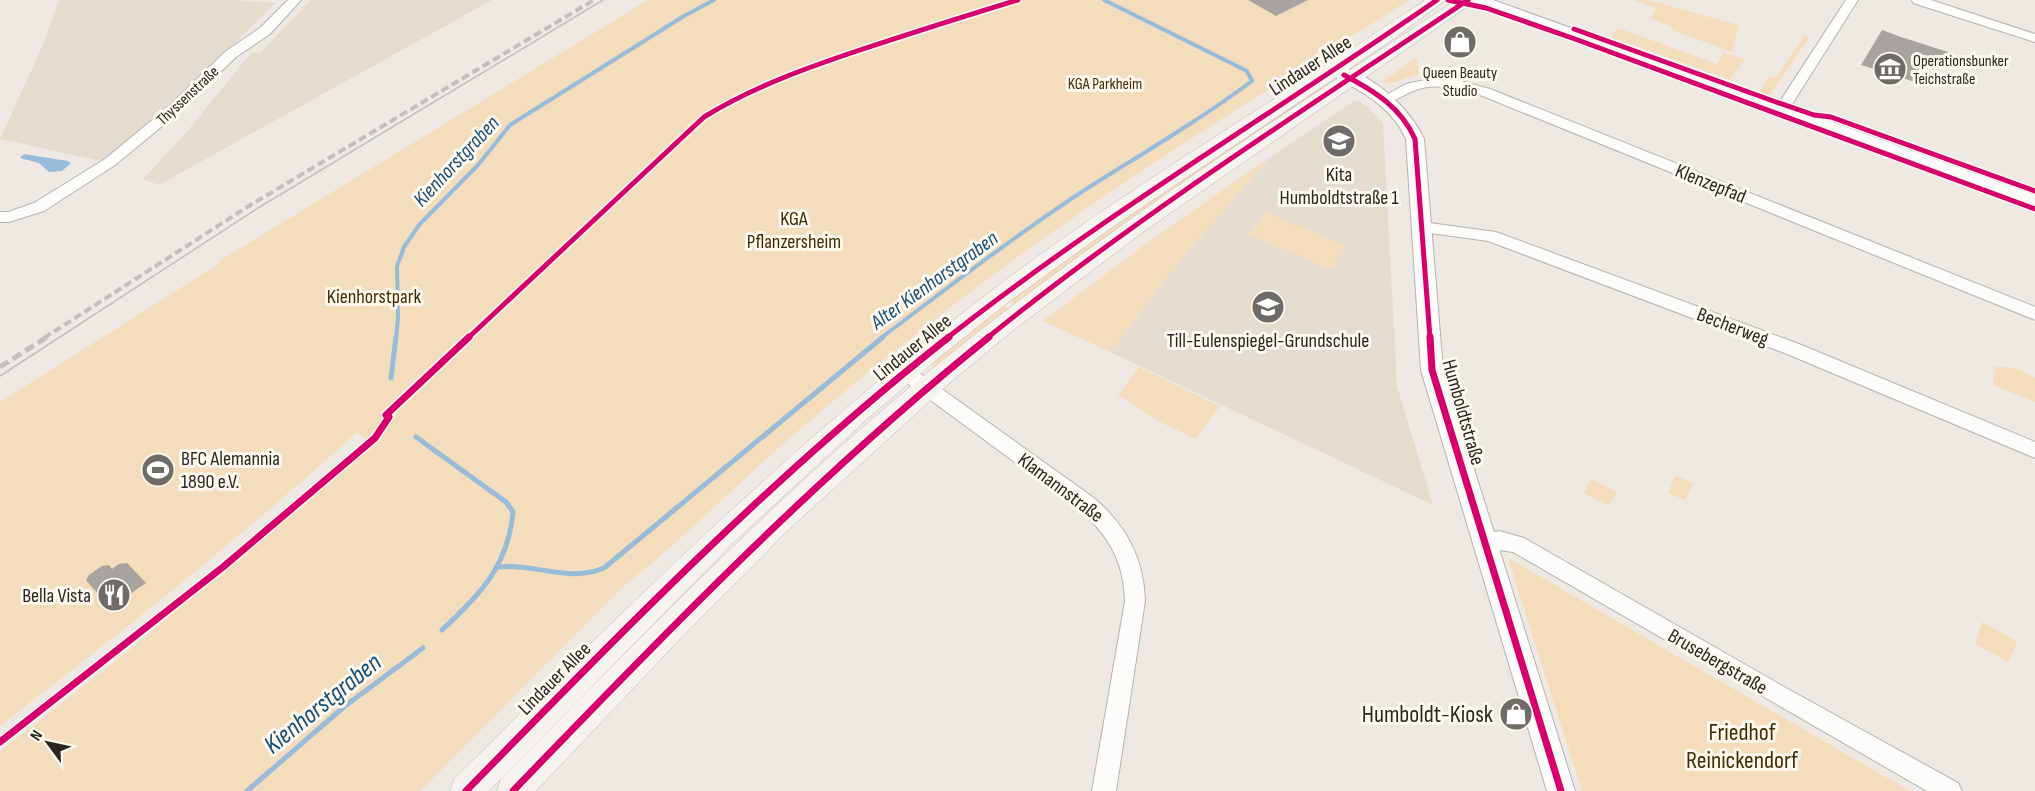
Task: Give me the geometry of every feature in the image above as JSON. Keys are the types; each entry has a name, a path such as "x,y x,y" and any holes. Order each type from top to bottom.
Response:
{"main road":[{"name":"Lindauer Allee","path":"513,791 664,633 998,298 1113,215 1437,0"},
{"name":"Lindauer Allee","path":"466,791 715,540 916,380 1020,312 1096,254 1468,0"}],"street":[{"name":"Thyssenstraße","path":"0,217 9,217 39,207 110,162 164,117 231,54 265,31 295,0"},
{"path":"1478,0 2035,202"},
{"path":"1782,109 1852,0"},
{"path":"1918,0 2035,38"},
{"name":"Humboldtstraße","path":"1334,69 1386,99 1403,116 1415,139 1432,370 1561,791"},
{"name":"Klenzepfad","path":"1386,99 1405,88 1426,82 1452,83 1485,92 2035,314"},
{"name":"Becherweg","path":"1422,227 1490,236 1793,348 2035,450"},
{"name":"Klamannstraße","path":"916,380 1087,504 1113,528 1125,549 1134,576 1135,601 1104,791"},
{"name":"Brusebergstraße","path":"1484,541 1499,540 1517,544 1778,695 1950,791"}],"shaded area":[{"path":"59,0 234,0 275,3 179,99 101,161 0,139 42,47"},
{"path":"311,0 492,0 159,185 143,179 185,134 251,53 260,53"},
{"name":"Till-Eulenspiegel-Grundschule","path":"1354,101 1359,101 1369,108 1383,123 1397,386 1433,505 1110,352 1178,263 1269,158"}],"green space":[{"path":"648,0 1409,0 1116,188 1002,268 880,363 793,435 625,585 420,791 0,791 0,751 117,660 373,446 357,432 181,583 0,726 0,402 220,263 219,261"},
{"path":"1634,0 1648,0 1739,25 1732,52 1672,30 1672,26 1650,19 1656,8"},
{"path":"1621,29 1717,64 1723,53 1745,59 1730,80 1611,37 1616,30"},
{"path":"1805,35 1809,38 1770,95 1760,92 1770,76 1775,78"},
{"path":"1417,58 1419,75 1395,82 1382,82"},
{"path":"1322,82 1332,87 1018,306 1007,299"},
{"path":"1269,158 1178,263 1110,352 1043,321 1148,242"},
{"path":"1266,212 1346,246 1331,269 1248,235"},
{"path":"1001,303 1012,311 938,370 927,362"},
{"path":"1139,367 1220,406 1196,439 1162,423 1118,395"},
{"path":"1995,367 2016,369 2035,378 2035,402 1993,385"},
{"path":"1675,476 1694,483 1685,500 1668,493"},
{"path":"1591,479 1617,492 1609,506 1584,493"},
{"name":"Friedhof Reinickendorf","path":"1508,558 1910,791 1582,791"},
{"path":"1982,622 2017,641 2009,662 1975,644"}],"water":[{"path":"24,154 71,163 62,171 49,172 39,163 20,158"}],"building":[{"path":"1248,0 1308,0 1276,16"},
{"path":"1882,30 1948,52 1942,65 1927,60 1915,82 1861,65"},
{"name":"Bella Vista","path":"127,563 146,583 110,608 86,580 102,566 109,565 112,569 119,564"},
{"name":"Humboldt-Kiosk","path":"1507,705 1519,705 1524,723 1512,723"}],"waterway":[{"name":"Kienhorstgraben","path":"396,338 397,266 404,247 419,225 478,165 510,125 684,16 714,0"},
{"name":"Alter Kienhorstgraben","path":"881,338 1055,210 1189,125 1252,81 1247,71 1104,0"},
{"name":"Kienhorstgraben","path":"391,378 396,337"},
{"name":"Alter Kienhorstgraben","path":"498,567 577,574 604,568 883,337"},
{"name":"Kienhorstgraben","path":"416,437 506,502 513,512 505,548 490,578 480,592 442,630"},
{"name":"Kienhorstgraben","path":"247,791 345,706 423,648"}],"tram line":[{"path":"0,376 258,208 603,0"}],"railway":[{"path":"44,338 252,204 594,0"},
{"path":"0,367 47,337"}],"cycle path":[{"path":"0,742 223,567 375,438 389,417 386,415 704,117 748,93 794,73 1018,0"},
{"path":"466,791 723,535 789,473 927,354 1051,259 1437,0"},
{"path":"1448,0 1486,8 1575,39 2035,209"},
{"path":"513,791 723,576 831,472 944,373 1006,323 1135,226 1468,0"},
{"path":"1574,29 1776,102 1814,115 1831,117 2035,191"},
{"path":"1344,75 1376,93 1395,109 1410,128 1415,139 1432,370 1561,791"}],"place":[{"name":"Queen Beauty Studio","path":"1460,42"},
{"name":"Operationsbunker Teichstraße","path":"1890,69"},
{"name":"Kita Humboldtstraße 1","path":"1339,141"},
{"name":"Till-Eulenspiegel-Grundschule","path":"1268,307"},
{"name":"BFC Alemannia 1890 e.V.","path":"158,470"},
{"name":"Bella Vista","path":"114,595"},
{"name":"Humboldt-Kiosk","path":"1516,714"}],"park label":[{"name":"KGA Parkheim","path":"1105,83"},
{"name":"KGA Pflanzersheim","path":"794,230"},
{"name":"Kienhorstpark","path":"374,296"}]}
